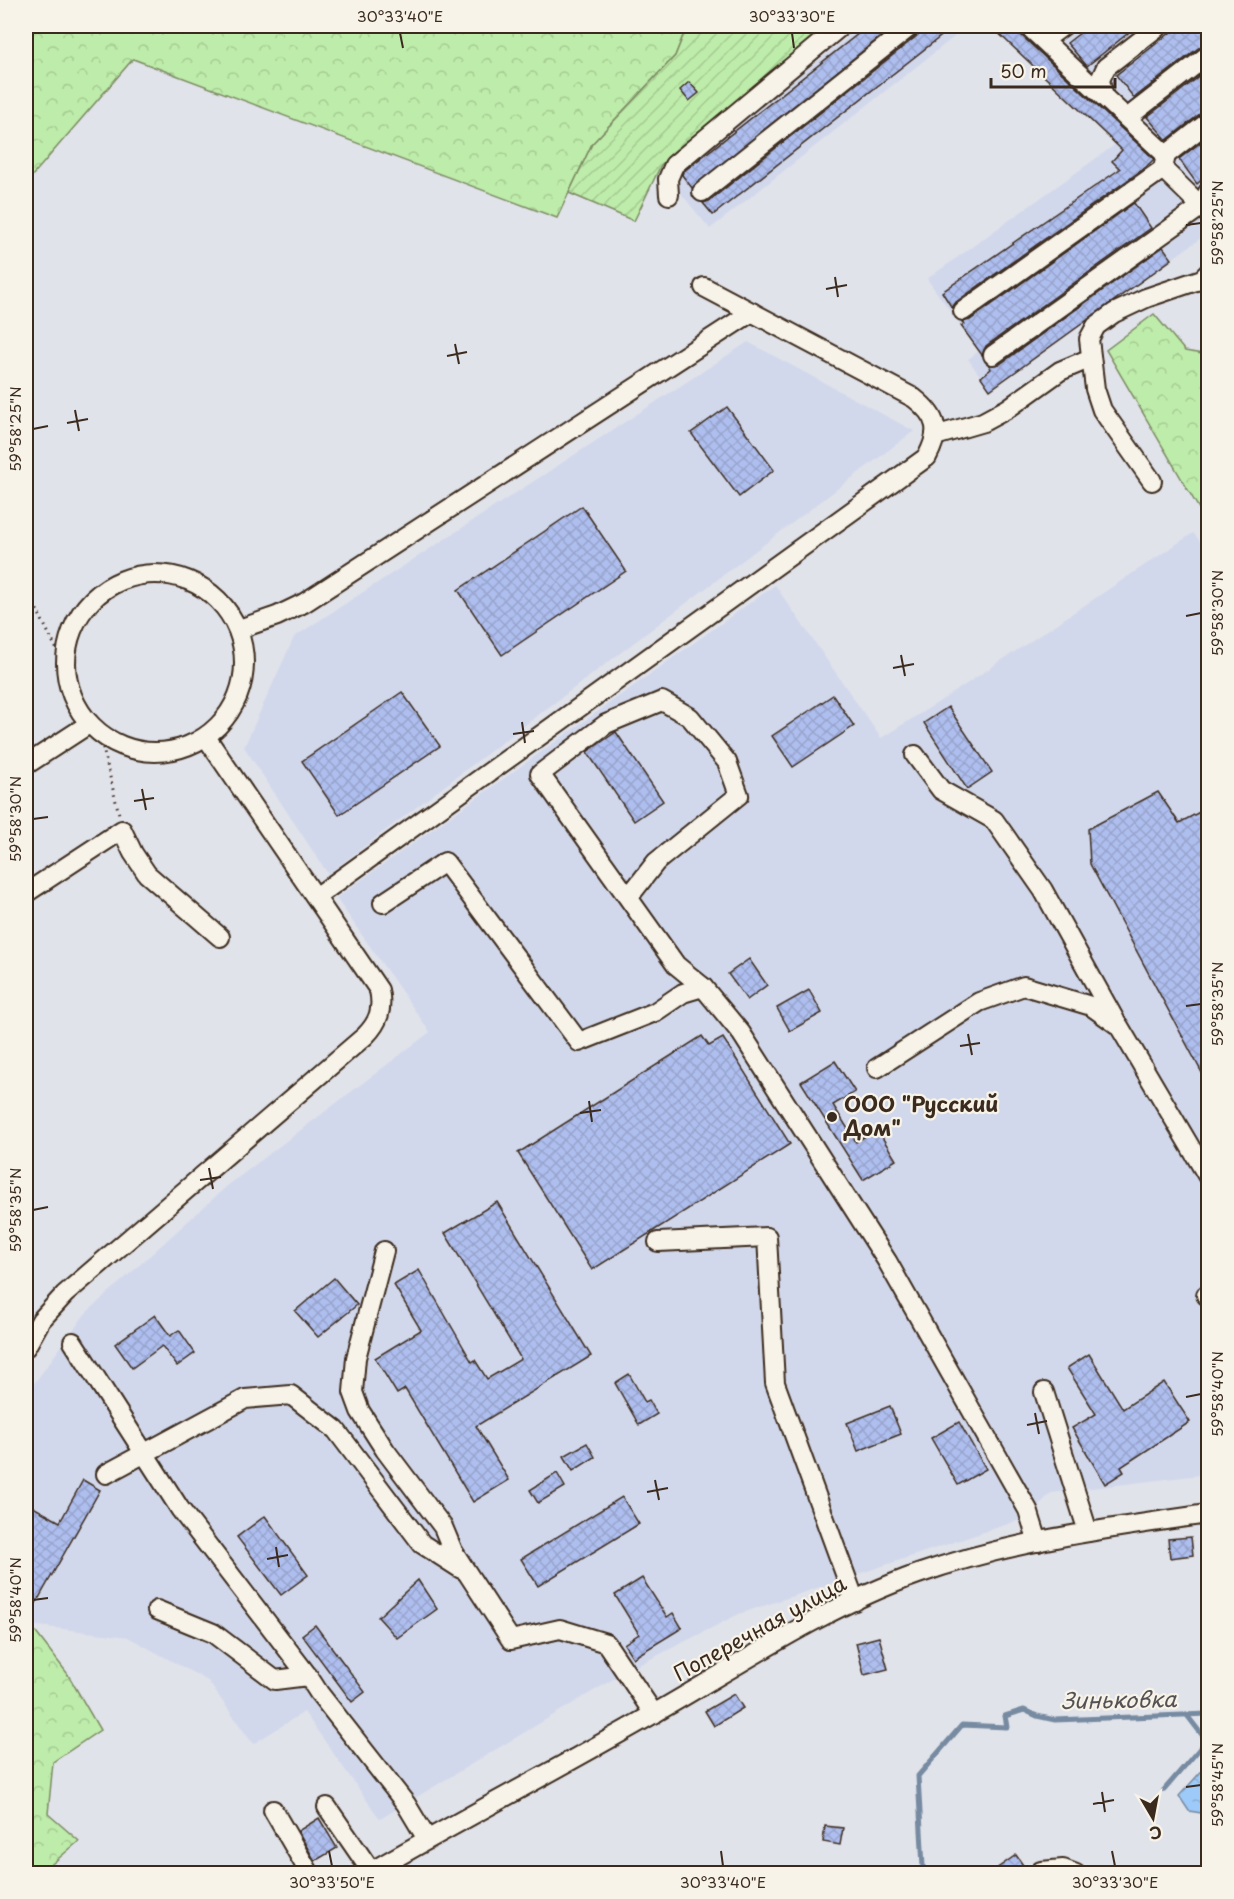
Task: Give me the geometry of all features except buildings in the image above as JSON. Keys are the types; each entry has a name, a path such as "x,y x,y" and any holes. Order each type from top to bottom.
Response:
{"street":[{"path":"669,195 668,179 674,165 841,26"},
{"path":"702,192 911,26"},
{"path":"993,355 1206,204 1127,118 1028,26"},
{"path":"1044,40 1063,26"},
{"path":"1104,97 1100,80 1106,67 1159,26"},
{"path":"1127,118 1209,55"},
{"path":"963,311 1165,162 1209,122"},
{"path":"1152,481 1102,410 1095,389 1089,339 1096,326 1114,313 1146,298 1202,279 1209,273"},
{"path":"316,897 927,457 935,442 935,425 928,409 914,398 704,287"},
{"path":"239,629 277,616 304,603 752,312"},
{"path":"935,436 982,422 1007,409 1060,371 1091,358"},
{"path":"154,573 189,580 219,600 239,629 245,669 234,708 207,737 172,752 134,750 94,729 72,698 66,668 71,633 89,602 118,581 154,573"},
{"path":"628,898 656,862 739,795 727,762 720,753 690,717 662,701 606,724 540,774 628,898 676,965 703,987 741,1033 887,1261 1028,1510 1038,1542"},
{"path":"26,765 94,729"},
{"path":"26,1347 41,1320 65,1294 374,1027 380,1015 382,1003 379,990 207,737"},
{"path":"915,755 941,790 994,820 1043,890 1119,1026 1209,1177"},
{"path":"26,892 122,830 147,874 220,937"},
{"path":"383,903 445,862 579,1042 655,1012 683,993 703,987"},
{"path":"877,1068 979,1002 1024,986 1091,1006 1119,1026"},
{"path":"658,1242 767,1237 775,1383 855,1601"},
{"path":"384,1251 356,1358 352,1392 360,1411 385,1450 442,1527 453,1551 512,1640 560,1629 606,1643 654,1714"},
{"path":"73,1342 180,1509 406,1804 427,1839"},
{"path":"1044,1392 1088,1532"},
{"path":"105,1474 245,1399 291,1395 336,1430 422,1544 467,1572"},
{"name":"Поперечная улица","path":"369,1872 654,1714 828,1612 915,1575 970,1556 1088,1532 1209,1514"},
{"path":"157,1610 213,1634 275,1680 308,1676"},
{"path":"327,1807 369,1872"},
{"path":"273,1810 310,1874"},
{"path":"1041,1871 1063,1869 1076,1874"}],"path":[{"path":"26,588 66,668"},
{"path":"94,729 122,830"}],"shaded area":[{"path":"862,26 968,26 710,229 669,179"},
{"path":"991,26 1208,26 1208,233 990,390 968,359 979,351 927,279 1116,144"},
{"path":"748,342 914,431 328,874 244,747 294,637"},
{"path":"1193,533 1208,550 1208,1474 1051,1493 1026,1518 739,1614 625,1672 380,1819 304,1712 253,1744 208,1681 128,1637 30,1625 26,1628 27,1393 85,1314 227,1186 430,1032 336,898 775,585 881,738"}],"green space":[{"path":"26,26 687,26 675,56 592,144 557,218 133,59 26,183"},
{"path":"687,26 831,26 661,165 634,221 569,193 592,144 675,56"},
{"path":"1154,314 1185,351 1208,355 1208,524 1106,350"},
{"path":"30,1625 67,1673 100,1730 53,1762 48,1814 79,1841 40,1874 26,1873 26,1628"}],"water":[{"path":"1208,1764 1208,1814 1189,1811 1179,1796"}],"waterway":[{"name":"Зиньковка","path":"915,1874 923,1867 918,1776 962,1725 1007,1727 1005,1716 1024,1710 1055,1720 1208,1714"},
{"path":"1186,1714 1206,1740"},
{"path":"1164,1790 1208,1739"}],"place":[{"name":"ООО \"Русский Дом\"","path":"832,1117"}]}
